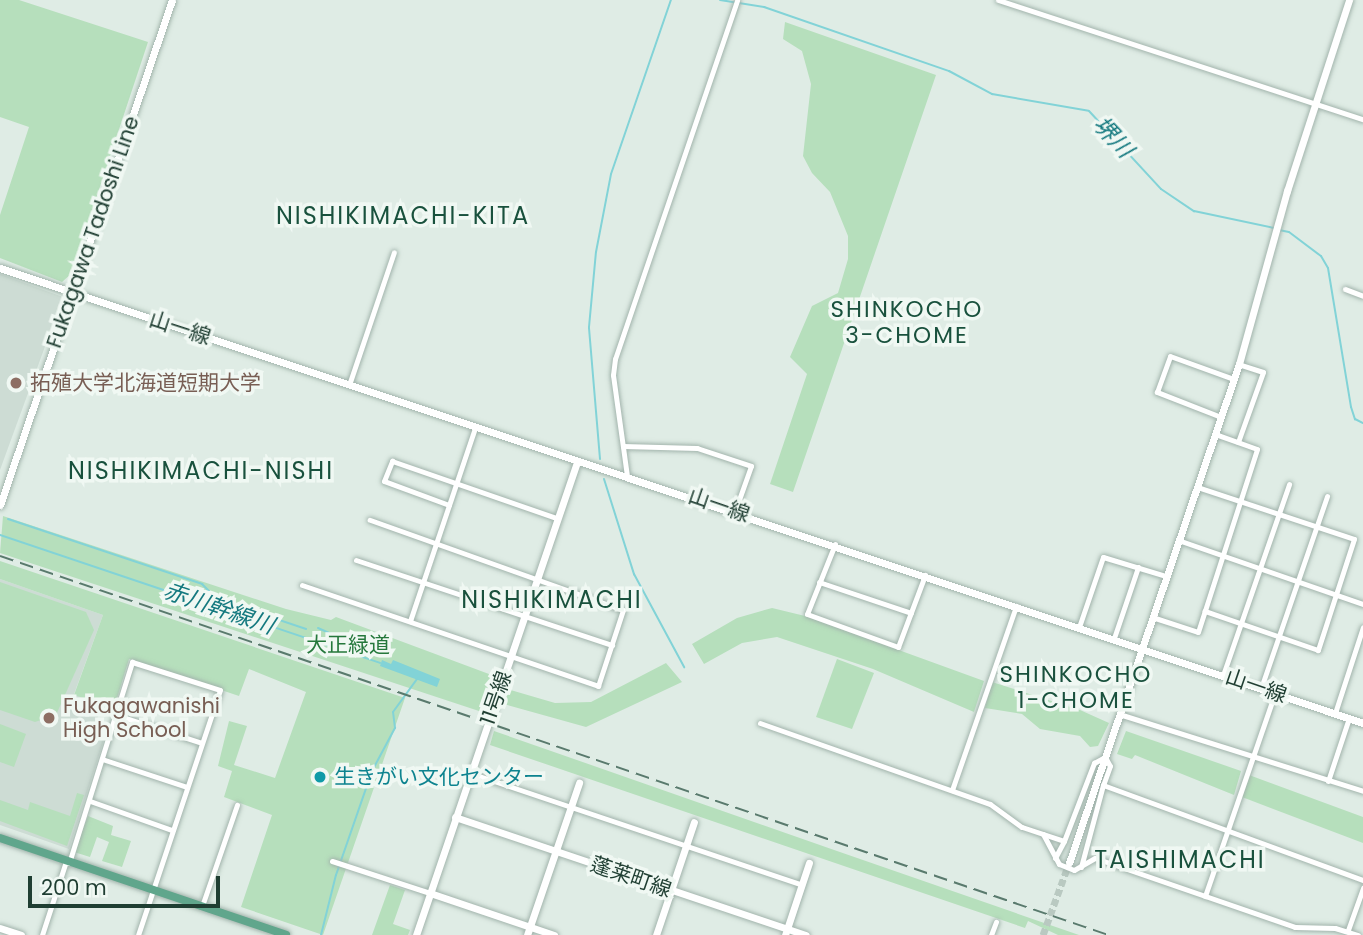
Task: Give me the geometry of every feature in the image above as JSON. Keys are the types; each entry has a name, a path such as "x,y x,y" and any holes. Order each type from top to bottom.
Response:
{"main road":[{"path":"0,838 286,935"}],"street":[{"name":"Fukagawa Tadoshi Line","path":"0,505 172,0"},
{"path":"998,0 1363,119"},
{"path":"1069,863 1239,364 1314,103 1349,0"},
{"path":"627,476 613,375 615,359 736,3"},
{"path":"349,385 394,252"},
{"name":"山一線","path":"0,268 576,462 835,544 1363,723"},
{"path":"1345,289 1363,296"},
{"path":"1221,417 1157,392 1170,356 1234,379"},
{"path":"1238,442 1263,372 1239,364"},
{"path":"410,621 475,428"},
{"path":"1152,617 1198,632 1238,501 1257,449 1215,434"},
{"path":"623,446 697,448 751,466 735,511"},
{"path":"449,505 384,481 393,461 557,518"},
{"name":"11号線","path":"416,935 576,462"},
{"path":"1223,675 1289,484"},
{"path":"1197,487 1354,539 1318,650 1205,611"},
{"path":"1261,688 1327,496"},
{"path":"302,585 598,686 623,610 370,520"},
{"path":"1178,540 1363,604"},
{"path":"835,544 807,614 898,647 925,575"},
{"path":"1079,627 1103,557 1166,576"},
{"path":"356,560 612,645"},
{"path":"1114,639 1138,567"},
{"path":"819,582 911,613"},
{"path":"952,790 1016,606"},
{"path":"1335,713 1363,628"},
{"path":"42,935 90,802 132,662 220,690 138,935"},
{"path":"1205,896 1275,693"},
{"path":"1118,714 1363,791"},
{"path":"116,715 202,743"},
{"path":"1328,781 1349,718"},
{"path":"760,723 989,804 1013,822 1065,841"},
{"path":"1081,867 1110,766 1105,757"},
{"path":"1055,858 1065,841 1094,762 1105,757"},
{"path":"102,759 187,787"},
{"path":"470,773 802,885"},
{"path":"529,931 579,783"},
{"path":"1103,785 1363,880"},
{"path":"90,802 172,830"},
{"path":"202,906 237,804"},
{"name":"蓬莱町線","path":"456,817 786,932 806,935"},
{"path":"656,935 694,822"},
{"path":"1043,834 1055,858 1067,867 1081,867 1095,858 1295,927 1348,930 1358,935"},
{"path":"332,860 430,893 529,931 554,935"},
{"path":"786,932 809,863"},
{"path":"1348,930 1363,888"},
{"path":"991,935 996,922"},
{"path":"0,928 21,935"}],"shaded area":[{"name":"拓殖大学北海道短期大学","path":"0,274 63,297 0,470"},
{"name":"Fukagawanishi High School","path":"0,579 103,615 74,694 102,705 93,731 105,736 69,849 0,825"}],"green space":[{"path":"0,0 19,0 148,42 71,274 62,282 0,258 0,215 29,127 0,117"},
{"path":"785,22 936,75 793,492 770,484 807,374 790,357 812,306 838,293 848,259 848,236 830,192 812,173 803,156 811,84 802,51 783,39"},
{"name":"大正緑道","path":"3,516 286,609 331,620 336,617 497,677 485,713 0,553"},
{"path":"0,561 405,698 323,935 241,907 272,815 224,797 232,771 218,766 229,721 247,726 234,765 275,778 306,692 249,669 239,696 129,659 114,708 74,695 103,615 0,579"},
{"path":"0,582 86,612 94,630 56,715 35,722 0,710"},
{"path":"772,608 805,616 984,681 974,712 873,669 777,637 742,643 704,664 692,644 737,618"},
{"path":"837,659 874,673 852,729 816,717"},
{"path":"666,663 682,682 586,727 500,703 507,689 555,703 591,702"},
{"path":"992,682 1080,710 1109,723 1098,746 1090,747 1080,736 1040,729 1022,714 985,708"},
{"path":"0,724 26,734 14,767 0,762"},
{"path":"494,731 1079,935 1058,935 1028,921 1025,928 490,745"},
{"path":"1126,731 1241,771 1234,795 1135,755 1132,759 1117,754"},
{"path":"1249,775 1363,817 1363,843 1242,797"},
{"path":"77,793 84,795 67,846 0,821 0,800 28,810 30,802 70,816"},
{"path":"88,816 113,826 111,835 131,841 122,867 102,861 109,842 97,837 90,857 74,852"},
{"path":"390,885 405,890 393,924 410,930 408,935 372,935"}],"water":[{"path":"382,660 391,664 393,660 440,679 437,687 380,666"}],"waterway":[{"path":"600,459 589,327 596,252 611,174 671,0"},
{"name":"堺川","path":"720,0 764,7 949,71 992,94 1089,111 1161,189 1194,211 1274,228"},
{"name":"堺川","path":"1279,230 1289,232 1321,256 1328,268 1351,407 1355,419 1363,423"},
{"path":"604,479 634,574 684,667"},
{"path":"8,519 202,584 210,592"},
{"name":"赤川幹線川","path":"0,535 380,663"},
{"path":"217,599 306,629"},
{"path":"318,628 351,643 368,639 392,651"},
{"path":"321,935 336,875 372,771 395,728 393,712 417,679"}],"tunnel":[{"path":"1043,935 1069,863"}],"railway":[{"path":"0,556 1108,935"}],"place":[{"name":"拓殖大学北海道短期大学","path":"16,383"},
{"name":"Fukagawanishi High School","path":"49,718"},
{"name":"生きがい文化センター","path":"320,777"}],"district":[{"name":"NISHIKIMACHI-KITA","path":"403,216"},
{"name":"SHINKOCHO 3-CHOME","path":"907,322"},
{"name":"NISHIKIMACHI-NISHI","path":"201,471"},
{"name":"NISHIKIMACHI","path":"552,600"},
{"name":"SHINKOCHO 1-CHOME","path":"1076,687"},
{"name":"TAISHIMACHI","path":"1180,860"}]}
